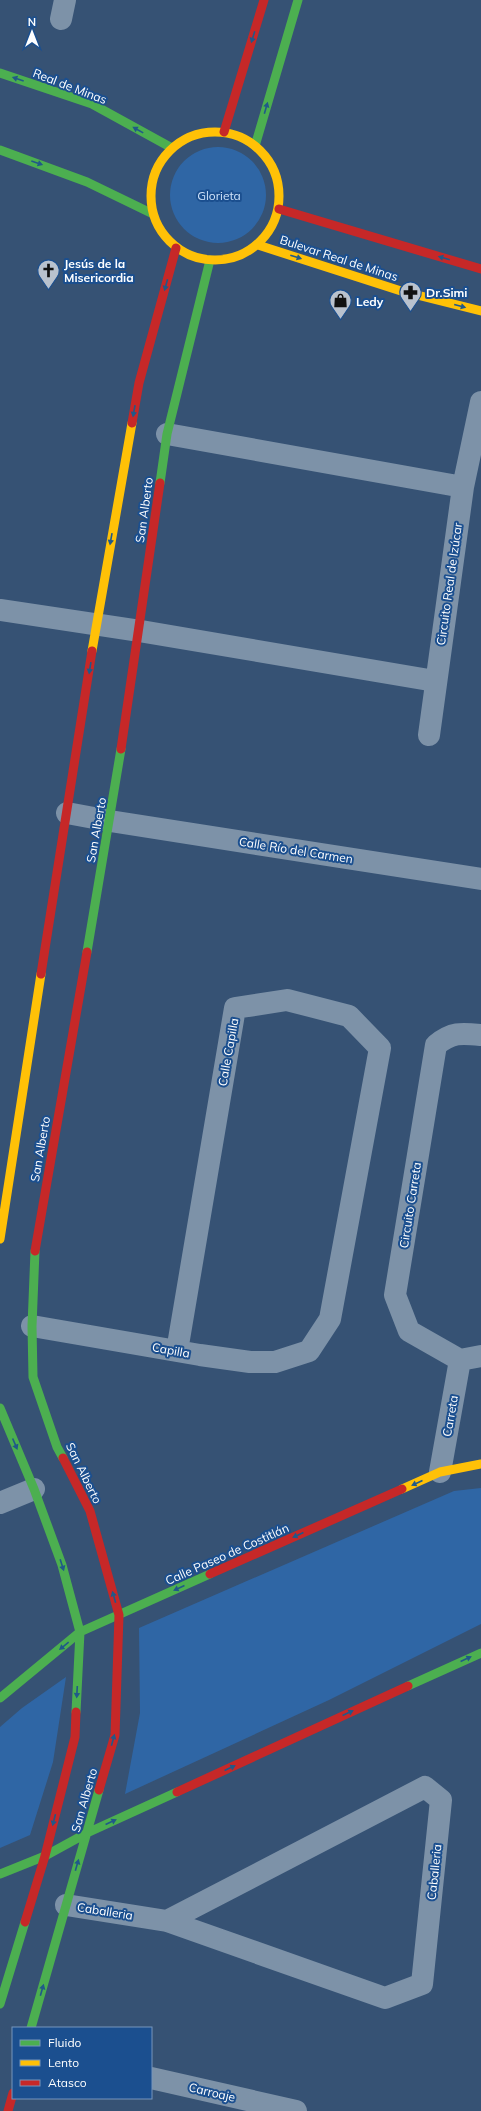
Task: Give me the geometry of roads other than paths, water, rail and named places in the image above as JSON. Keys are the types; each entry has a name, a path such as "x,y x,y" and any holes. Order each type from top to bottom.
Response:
{"street":[{"path":"224,132 264,0"},
{"path":"255,146 298,0"},
{"name":"Real de Minas","path":"0,73 92,104 172,148"},
{"path":"206,132 224,132 240,137 255,146 267,157 276,173 280,191 279,209 272,228 258,245 244,254 233,258 210,260 192,257 176,248 162,232 153,214 150,196 153,178 160,162 172,148 187,138 206,132"},
{"path":"0,150 87,182 153,214"},
{"path":"279,209 481,269"},
{"name":"Bulevar Real de Minas","path":"258,245 401,291 481,311"},
{"name":"San Alberto","path":"0,1239 68,813 96,625 139,383 176,248"},
{"name":"San Alberto","path":"32,2027 115,1735 119,1614 90,1512 57,1447 33,1377 32,1326 36,1240 110,821 140,631 167,434 210,260"},
{"name":"Circuito Real de Izúcar","path":"429,735 435,681 463,487 481,402"},
{"path":"167,434 463,487"},
{"path":"0,610 140,631 435,681"},
{"name":"Calle Río del Carmen","path":"68,813 110,821 481,879"},
{"name":"Calle Capilla","path":"177,1351 235,1008 287,1000 349,1016 380,1048 330,1319 309,1351"},
{"name":"Circuito Carreta","path":"460,1360 409,1331 395,1295 436,1045 446,1037 461,1033 481,1036"},
{"name":"Capilla","path":"32,1326 250,1362 275,1362 309,1351"},
{"path":"460,1360 481,1356"},
{"name":"Carreta","path":"440,1472 460,1360"},
{"name":"San Alberto","path":"0,1408 34,1489 62,1565 80,1632 75,1737 45,1856 0,2004"},
{"name":"Calle Paseo de Costitlán","path":"0,1698 80,1632 440,1472 481,1464"},
{"path":"0,1503 34,1489"},
{"path":"0,1874 45,1856 87,1833 481,1652"},
{"name":"Caballeria","path":"66,1905 167,1921 385,1998 422,1984 441,1800 425,1787 167,1921"},
{"name":"Carroaje","path":"152,2078 296,2111"},
{"path":"8,2111 12,2097"}],"place":[{"name":"Jesús de la Misericordia","path":"48,290"},
{"name":"Dr.Simi","path":"411,312"},
{"name":"Ledy","path":"340,320"}],"park label":[{"name":"Glorieta","path":"219,195"}]}
